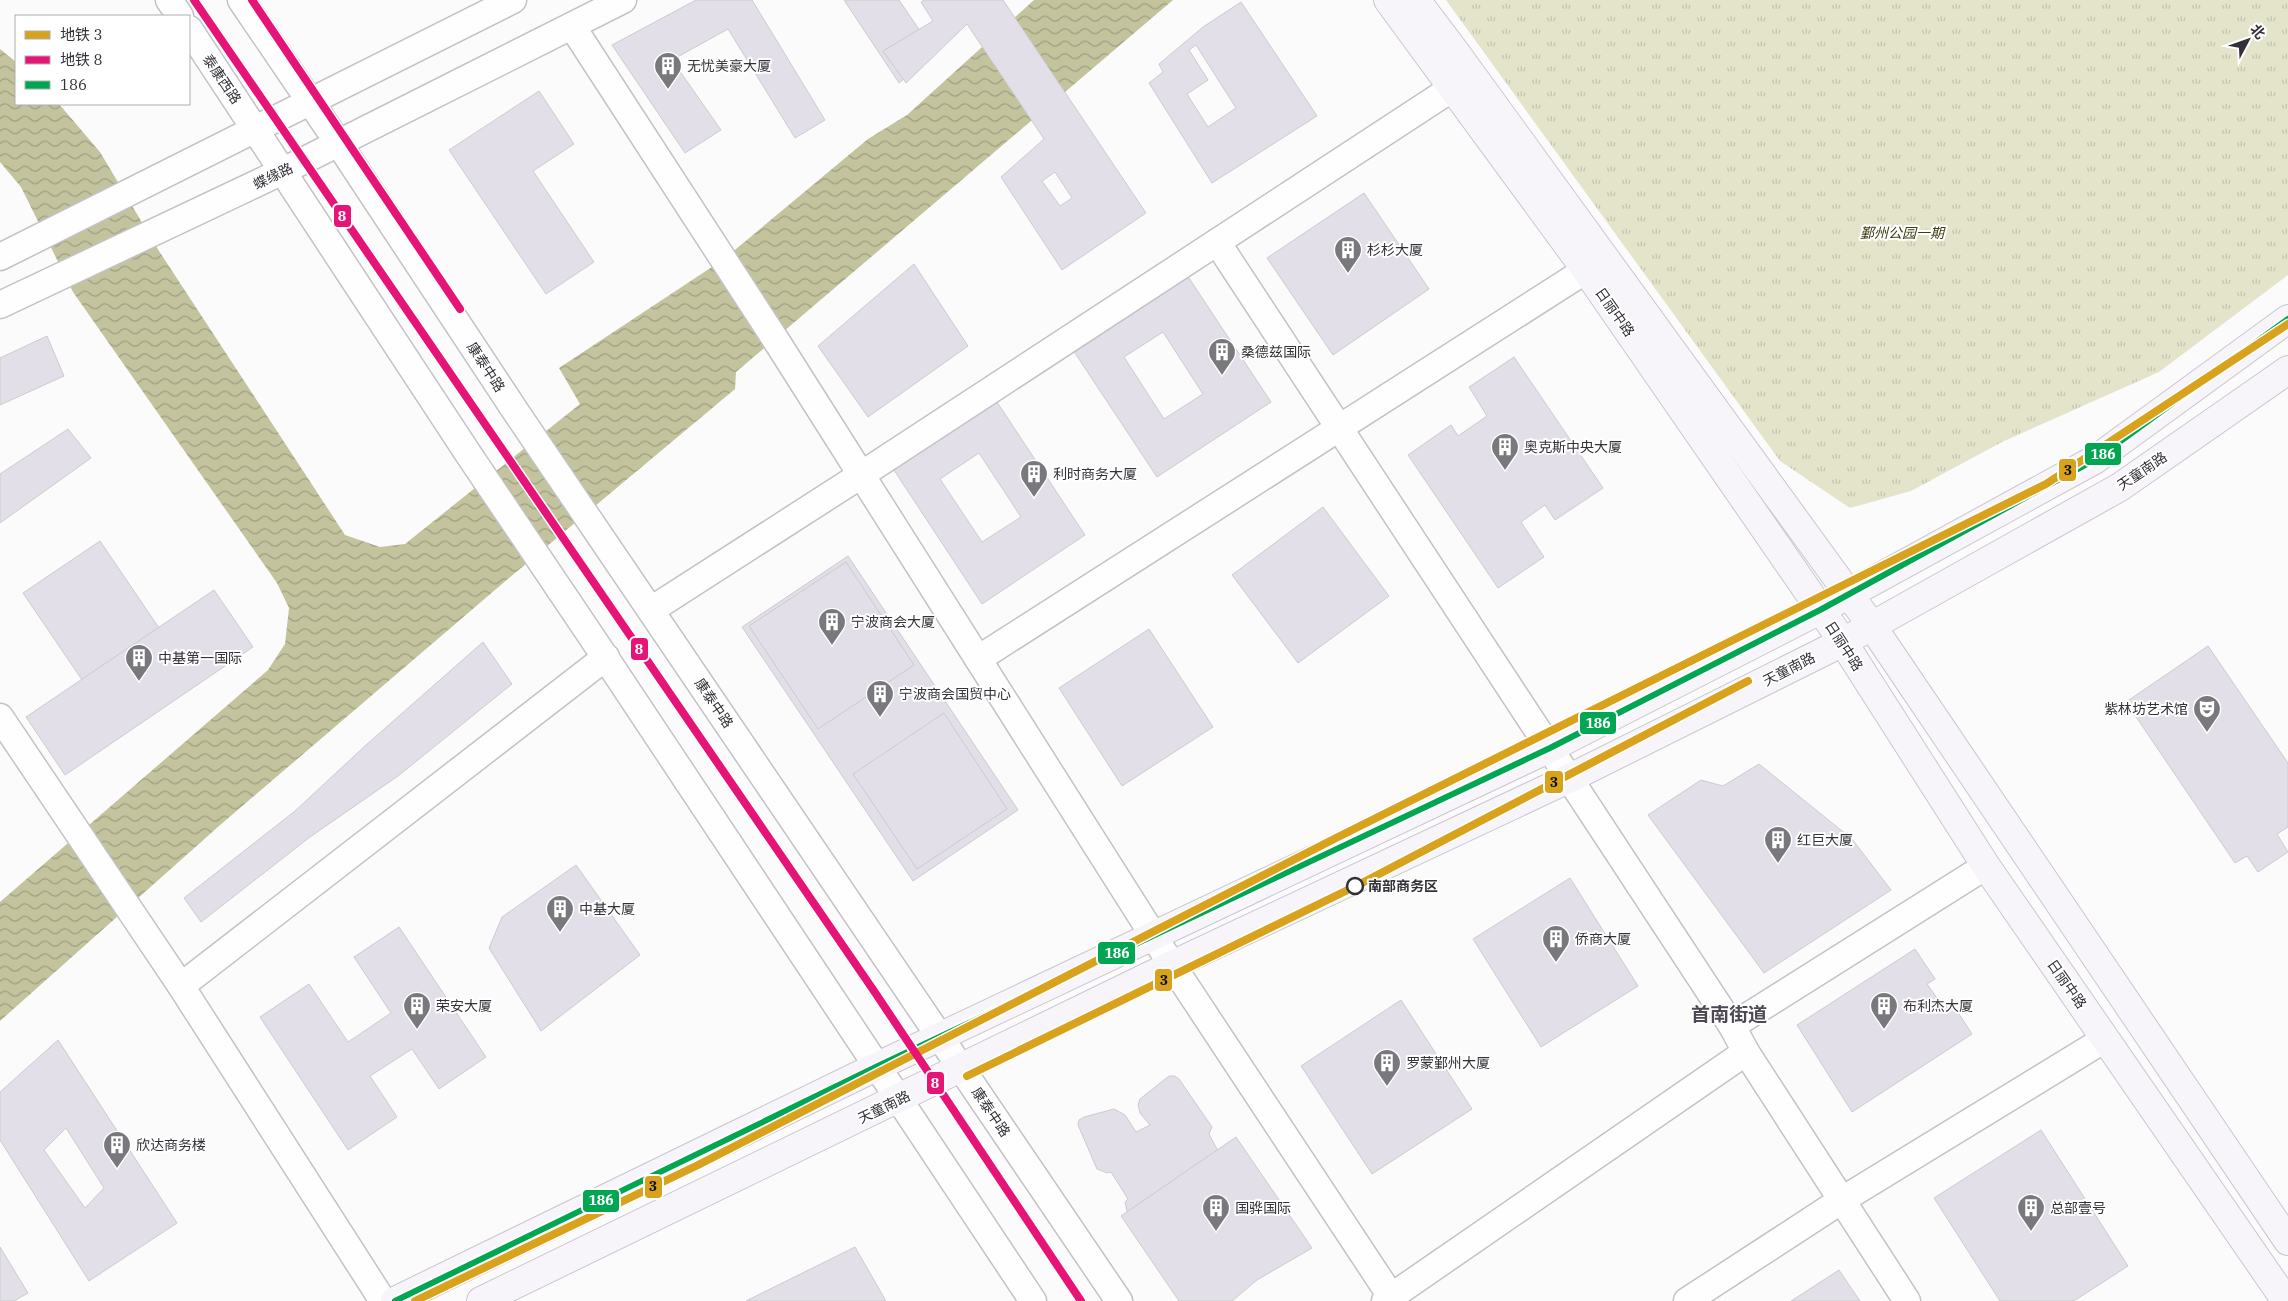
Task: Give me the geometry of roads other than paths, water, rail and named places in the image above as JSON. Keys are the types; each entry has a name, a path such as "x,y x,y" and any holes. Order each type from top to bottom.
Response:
{"main road":[{"name":"日丽中路","path":"1388,0 1454,86 1586,270 1843,642 1986,866 2286,1301"},
{"name":"日丽中路","path":"1416,0 1456,52 1872,626 2288,1241"},
{"path":"395,1301 940,1036 1550,748 1820,610 2096,459 2288,319"},
{"name":"天童南路","path":"481,1301 962,1069 1172,965 1570,778 1843,642 2120,487 2288,370"}],"street":[{"path":"169,0 179,15"},
{"path":"241,0 310,102"},
{"path":"0,257 513,0"},
{"name":"蝶缘路","path":"0,305 339,144 623,0"},
{"path":"572,26 779,345 1172,965 1390,1300 1746,1052"},
{"name":"泰康西路","path":"190,31 256,130"},
{"path":"651,610 861,475 1454,86"},
{"name":"康泰中路","path":"310,102 518,415 1119,1301"},
{"path":"256,130 469,456 606,657 1033,1301"},
{"path":"1216,242 1732,1026 1746,1052 1907,1301"},
{"path":"978,659 1586,270"},
{"path":"181,986 606,657"},
{"path":"0,717 181,986 383,1301"},
{"path":"1732,1026 1986,866"},
{"path":"1687,1301 1842,1200 2105,1039"}],"water":[{"path":"1034,0 1173,0 736,372 735,389 509,578 219,826 0,1021 0,902 268,670 285,644 289,608 277,583 73,292 21,187 0,162 0,49 15,61 15,105 60,105 100,152 159,251 345,535 380,547 405,544 580,404 559,368 724,259 868,139 907,115"}],"metro line":[{"name":"8","path":"194,0 874,991 1081,1301"},
{"name":"8","path":"252,0 460,309"},
{"name":"3","path":"415,1301 698,1165 1338,837 2046,484 2288,324"},
{"name":"3","path":"967,1076 1360,884 1748,681"}],"place":[{"name":"无忧美豪大厦","path":"668,90"},
{"name":"杉杉大厦","path":"1348,274"},
{"name":"桑德兹国际","path":"1222,376"},
{"name":"奥克斯中央大厦","path":"1505,471"},
{"name":"利时商务大厦","path":"1034,498"},
{"name":"宁波商会大厦","path":"832,646"},
{"name":"中基第一国际","path":"139,682"},
{"name":"宁波商会国贸中心","path":"880,718"},
{"name":"紫林坊艺术馆","path":"2207,733"},
{"name":"红巨大厦","path":"1778,864"},
{"name":"南部商务区","path":"1355,886"},
{"name":"中基大厦","path":"560,933"},
{"name":"侨商大厦","path":"1556,963"},
{"name":"荣安大厦","path":"417,1030"},
{"name":"布利杰大厦","path":"1884,1030"},
{"name":"罗蒙鄞州大厦","path":"1387,1087"},
{"name":"欣达商务楼","path":"117,1169"},
{"name":"国骅国际","path":"1216,1232"},
{"name":"总部壹号","path":"2031,1232"}],"district":[{"name":"首南街道","path":"1729,1014"}],"park label":[{"name":"鄞州公园一期","path":"1902,233"}]}
